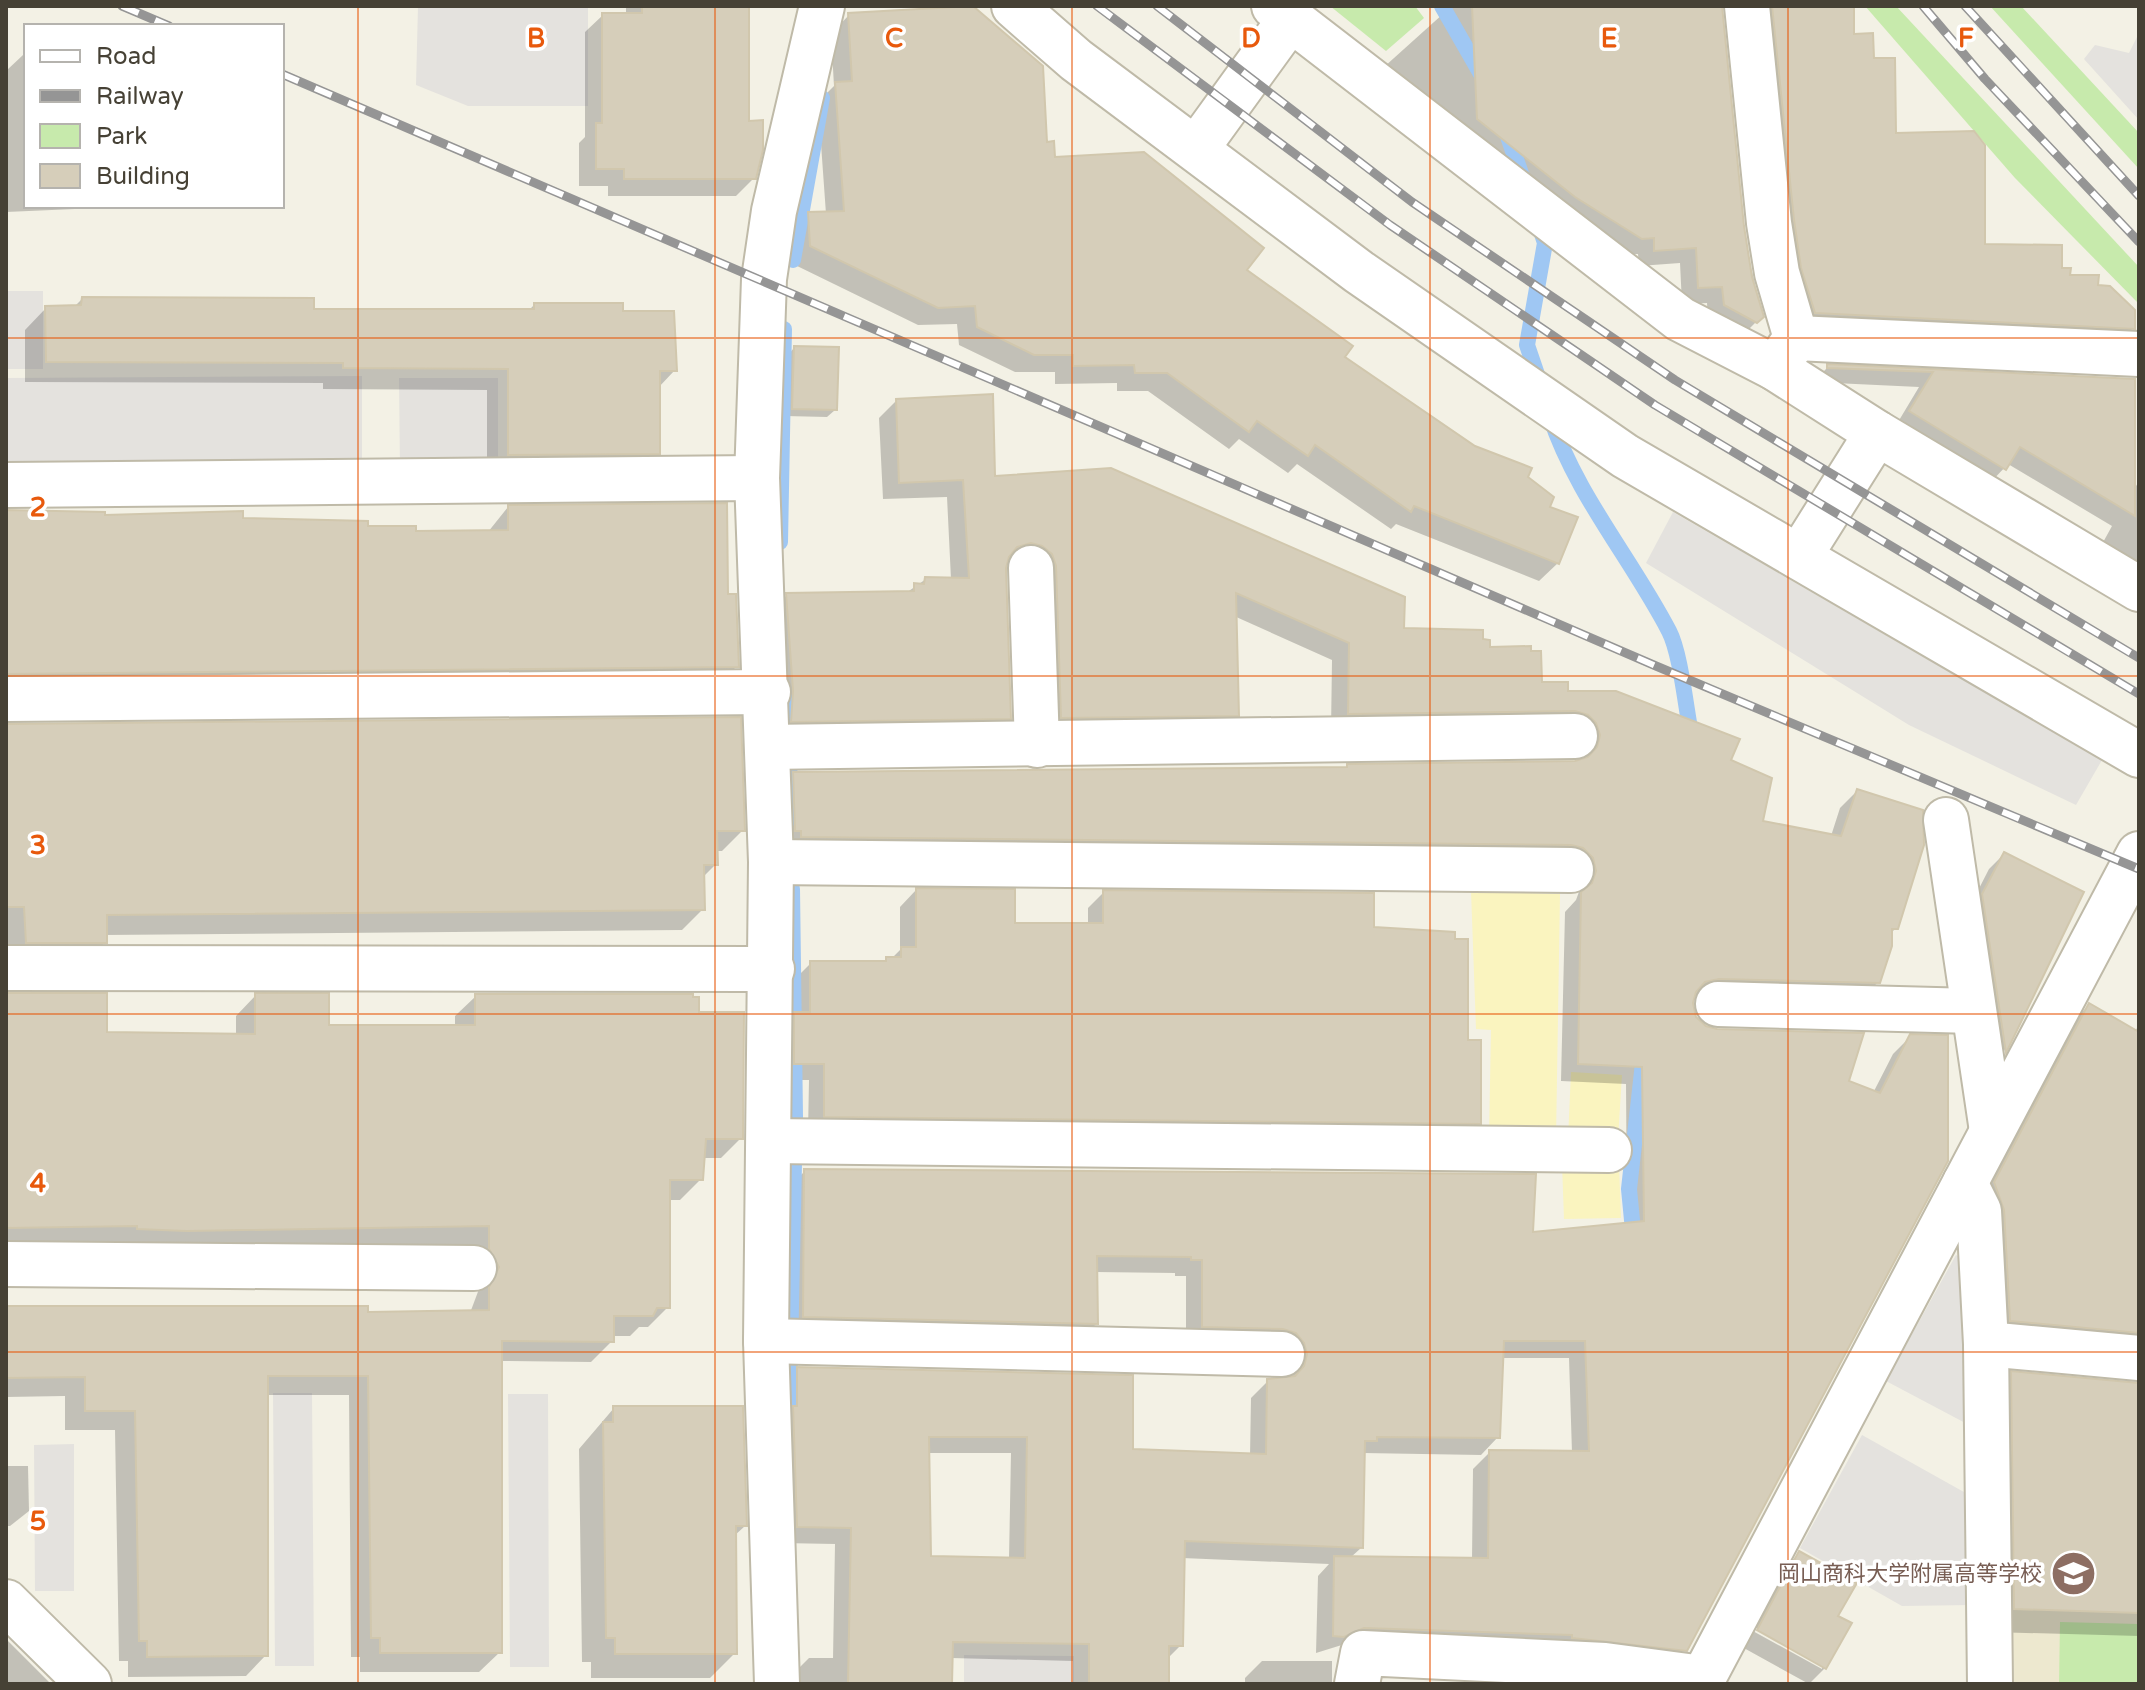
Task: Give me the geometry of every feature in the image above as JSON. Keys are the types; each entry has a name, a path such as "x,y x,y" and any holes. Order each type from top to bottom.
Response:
{"street":[{"path":"777,1684 786,1141 772,969 786,863 782,747 768,692 757,478 764,279 774,211 822,6"},
{"path":"1014,6 1076,60 1359,272 1625,456 2139,755"},
{"path":"1747,6 1786,353 1877,433 2139,589"},
{"path":"1196,149 1282,12 1680,319 1786,353 2139,354"},
{"path":"1799,557 1877,433"},
{"path":"6,485 757,478"},
{"path":"1031,568 1037,745"},
{"path":"6,699 768,692"},
{"path":"782,747 1575,736"},
{"path":"1946,820 1992,1131"},
{"path":"1357,1684 1363,1653 1605,1665 1701,1681 2139,854"},
{"path":"786,863 1571,870"},
{"path":"6,968 772,969"},
{"path":"1718,1004 1973,1011"},
{"path":"786,1141 1609,1150"},
{"path":"1965,1183 1979,1211 1986,1344 1990,1684"},
{"path":"6,1264 474,1268"},
{"path":"782,1341 1282,1354"},
{"path":"1986,1344 2139,1358"},
{"path":"6,1602 89,1684"}],"shaded area":[{"path":"418,6 588,6 588,106 468,106 416,85"},
{"path":"2139,33 2139,120 2084,59 2095,45 2129,53"},
{"path":"6,291 43,291 43,369 6,369"},
{"path":"362,376 362,472 6,474 6,378"},
{"path":"399,378 498,378 498,470 400,470"},
{"path":"1673,512 2102,760 2076,805 1909,725 1646,563"},
{"path":"1956,1255 1970,1263 1971,1426 1886,1381"},
{"path":"273,1393 312,1393 314,1666 275,1666"},
{"path":"508,1394 548,1394 549,1667 510,1667"},
{"path":"1862,1435 1971,1496 1971,1605 1902,1606 1800,1548"},
{"path":"74,1444 74,1591 35,1591 34,1445"},
{"name":"岡山商科大学附属高等学校","path":"2007,1456 2139,1463 2139,1684 2009,1684"},
{"path":"964,1655 1074,1656 1074,1684 964,1684"}],"green space":[{"path":"1330,6 1415,6 1424,18 1386,51"},
{"path":"1865,6 1896,6 2139,267 2139,304 2015,178"},
{"path":"1990,6 2021,6 2139,133 2139,169"},
{"path":"2060,1622 2139,1624 2139,1684 2059,1684"}],"sand":[{"path":"1471,891 1560,894 1556,1139 1489,1137 1491,1030 1476,1029"},
{"path":"1571,1072 1622,1075 1618,1139 1568,1139"},
{"path":"1562,1164 1619,1165 1621,1218 1564,1219"}],"building":[{"path":"642,6 749,6 749,121 763,120 763,150 756,179 624,179 624,169 596,169 596,123 602,123 602,13 642,13"},
{"path":"973,6 1043,66 1047,142 1054,141 1055,157 1144,152 1264,248 1247,270 1353,346 1345,357 1475,446 1532,468 1528,477 1554,497 1550,507 1578,517 1559,564 1414,506 1411,512 1315,445 1308,456 1257,421 1249,432 1167,373 1135,373 1134,365 1073,366 1073,355 1034,355 977,327 975,306 938,308 810,246 808,212 844,211 835,82 852,81 848,13"},
{"path":"1472,6 1722,6 1744,226 1752,277 1764,317 1757,323 1724,305 1722,287 1698,288 1696,248 1654,251 1654,238 1642,239 1575,197 1477,119"},
{"path":"1772,6 1854,6 1854,34 1873,33 1874,58 1895,58 1896,133 1974,131 1985,145 1985,244 2062,245 2062,268 2071,268 2070,275 2099,275 2098,285 2110,286 2135,310 2135,329 1815,313 1801,268 1794,220"},
{"path":"82,297 314,298 314,309 534,309 534,303 623,303 623,311 674,311 677,371 660,371 660,454 508,455 508,369 343,368 343,363 46,362 45,306 81,305"},
{"path":"794,346 839,347 837,410 792,409"},
{"path":"1827,364 2135,379 2135,516 2020,447 2006,470 1909,411 1933,372 1827,368"},
{"path":"993,394 995,476 1111,468 1405,597 1404,628 1483,630 1483,639 1490,640 1490,647 1531,646 1531,651 1541,651 1542,682 1568,682 1568,691 1616,691 1740,739 1731,760 1772,778 1763,821 1841,836 1857,789 1923,810 1924,845 1898,929 1892,929 1892,946 1880,983 1719,979 1705,982 1696,992 1693,1003 1696,1017 1706,1026 1717,1029 1864,1033 1849,1081 1880,1093 1910,1034 1948,1035 1948,1161 1687,1651 1572,1638 1572,1635 1364,1628 1344,1637 1333,1636 1334,1556 1488,1558 1489,1450 1589,1451 1585,1341 1504,1341 1500,1438 1377,1437 1377,1441 1365,1441 1363,1548 1185,1541 1183,1646 1169,1646 1169,1684 1089,1684 1089,1644 953,1642 952,1684 848,1684 851,1528 797,1527 793,1406 797,1406 797,1367 1133,1375 1133,1449 1266,1454 1267,1379 1295,1376 1304,1366 1307,1354 1304,1343 1296,1333 1283,1329 1202,1327 1202,1260 1191,1260 1191,1257 1097,1256 1098,1324 803,1317 804,1169 1536,1174 1533,1232 1644,1221 1642,1067 1578,1064 1581,892 1592,883 1596,871 1593,858 1583,848 1571,845 801,837 801,831 795,831 793,772 1347,767 1347,764 1575,761 1588,757 1597,747 1600,735 1596,723 1588,715 1575,711 1348,714 1349,643 1236,593 1239,716 1061,718 1056,566 1052,554 1042,546 1031,543 1017,547 1009,557 1006,568 1011,719 791,722 793,691 786,593 914,591 914,583 924,584 925,577 969,578 963,480 899,483 896,399","holes":["929,1437 1027,1437 1025,1558 931,1556"]},
{"path":"727,503 728,594 736,594 739,667 6,674 6,510 105,512 105,515 243,511 243,518 368,521 368,526 416,526 416,531 508,530 508,505"},
{"path":"741,717 745,831 717,831 718,865 704,865 705,910 107,915 107,943 26,943 24,907 6,907 6,724"},
{"path":"2004,852 2084,892 2006,1053 1982,894"},
{"path":"916,888 1015,889 1015,923 1103,923 1103,890 1374,893 1374,927 1455,932 1455,939 1468,939 1468,1040 1481,1040 1481,1124 824,1117 824,1064 794,1064 794,1012 810,1012 810,961 886,961 886,957 901,957 901,947 916,947"},
{"path":"6,993 107,993 107,1032 255,1034 255,993 329,993 329,1025 475,1025 475,994 693,994 693,997 699,997 699,1012 744,1012 743,1139 706,1139 703,1180 670,1180 670,1308 657,1308 653,1316 614,1316 614,1342 502,1341 502,1653 380,1653 380,1638 371,1638 368,1376 268,1376 268,1656 147,1657 147,1641 139,1641 135,1411 85,1411 85,1377 6,1378 6,1306 368,1306 368,1312 489,1310 489,1287 499,1267 489,1249 489,1226 187,1231 137,1229 137,1226 6,1228"},
{"path":"2089,1003 2139,1032 2139,1333 2010,1321 2004,1210 1994,1182"},
{"name":"岡山商科大学附属高等学校","path":"2011,1371 2139,1383 2139,1613 2014,1609"},
{"path":"613,1406 743,1406 747,1526 736,1526 737,1654 615,1654 615,1638 606,1638 603,1422 613,1422"},
{"path":"1799,1551 1857,1583 1838,1616 1852,1623 1826,1669 1757,1630"}],"waterway":[{"path":"1442,6 1485,81"},
{"path":"793,260 822,98"},
{"path":"1505,128 1525,185"},
{"path":"1538,222 1545,243 1527,345 1541,386"},
{"path":"780,542 784,329"},
{"path":"1550,416 1574,473 1669,631 1680,668 1692,739"},
{"path":"787,701 791,818"},
{"path":"789,1401 795,1116 792,889"},
{"path":"1634,1241 1629,1189 1645,1045"}],"railway":[{"path":"122,6 164,24"},
{"path":"1097,6 1390,225 1655,405 2139,694"},
{"path":"1157,6 1412,202 1675,380 2139,658"},
{"path":"1923,6 1985,79 2139,242"},
{"path":"1965,6 2139,196"},
{"path":"284,75 1656,666 2139,869"}],"place":[{"name":"岡山商科大学附属高等学校","path":"2073,1573"}]}
